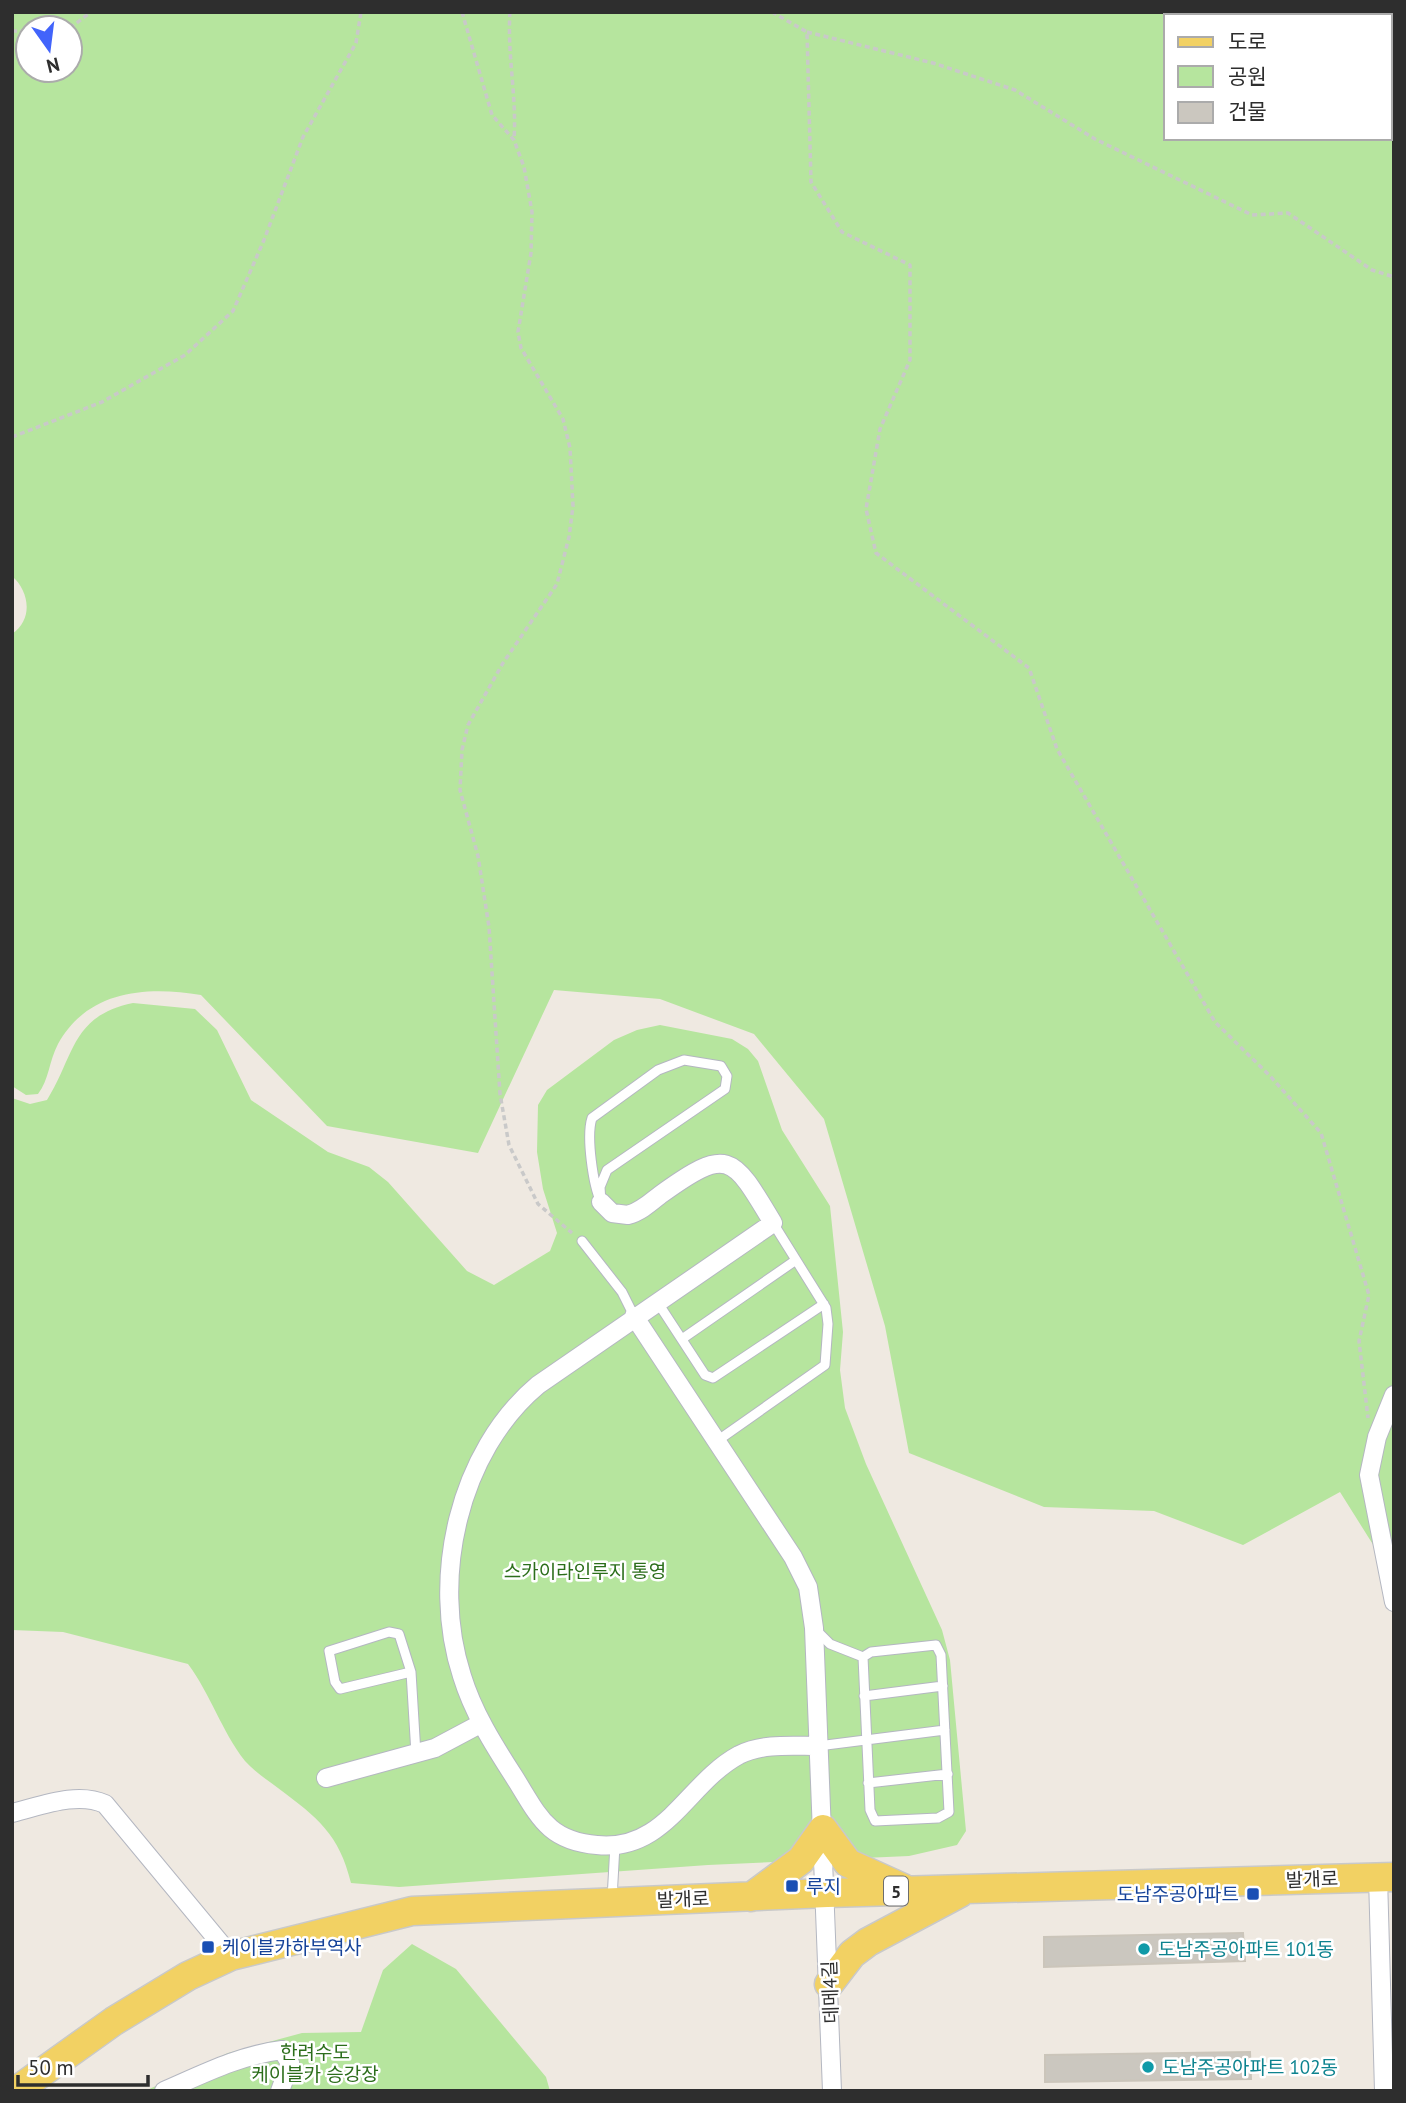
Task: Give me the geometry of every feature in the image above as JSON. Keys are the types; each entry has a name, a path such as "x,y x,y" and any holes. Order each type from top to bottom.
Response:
{"main road":[{"path":"751,1897 801,1860 823,1829 848,1863 908,1891"},
{"name":"발개로","path":"16,2091 114,2021 188,1976 232,1956 412,1911 827,1893 1386,1877"},
{"path":"829,1984 852,1954 868,1942 965,1890"}],"street":[{"path":"601,1202 612,1213 628,1215 702,1166 723,1164 740,1171 773,1223 658,1303 634,1316 523,1397 484,1447 462,1507 450,1580 461,1675 482,1723 537,1813 552,1833 575,1843 615,1844 643,1839 739,1755 767,1747 818,1745"},
{"name":"데메4길","path":"634,1316 805,1576 814,1628 827,1893 832,2091"},
{"path":"1394,1395 1377,1437 1369,1475 1394,1602"},
{"path":"326,1778 435,1748 482,1723"},
{"path":"12,1813 70,1800 92,1798 105,1804 232,1956"},
{"path":"1384,2091 1386,1877"},
{"path":"164,2091 228,2063 258,2053 282,2050 290,2063 279,2090"}],"lane":[{"path":"674,1062 714,1064 726,1070 725,1089 607,1170 600,1187 601,1202 595,1185 589,1126 598,1111 674,1062"},
{"path":"717,1441 825,1365 828,1324 824,1304 773,1223"},
{"path":"582,1241 622,1292 634,1316"},
{"path":"682,1339 796,1260"},
{"path":"658,1303 705,1374 713,1378 824,1304"},
{"path":"814,1628 830,1644 863,1657"},
{"path":"411,1672 340,1689 335,1682 329,1651 395,1632 403,1640 411,1672 416,1754"},
{"path":"936,1645 941,1655 949,1812 938,1818 875,1821 870,1810 868,1783 863,1657 871,1652 936,1645"},
{"path":"864,1696 943,1686"},
{"path":"818,1745 946,1730"},
{"path":"868,1783 948,1774"},
{"path":"611,1902 615,1844"}],"path":[{"path":"12,437 102,402 185,355 233,312 303,137 356,43 361,12"},
{"path":"462,12 492,115 514,140"},
{"path":"510,12 508,42 514,91 514,140 524,167 532,212 528,284 518,332 522,348 564,419 570,448 573,506 569,537 557,584 503,663 468,725 462,750 460,790 478,856 489,927 500,1094 509,1145 538,1203 582,1241"},
{"path":"772,12 807,32 921,59 1015,90 1095,139 1252,215 1288,213 1372,270 1394,277"},
{"path":"807,32 811,181 842,232 910,265 910,360 880,429 866,509 876,552 1029,668 1057,749 1215,1022 1270,1076 1321,1133 1369,1295 1359,1341 1366,1412 1377,1437"}],"green space":[{"path":"12,12 1394,12 1394,1578 1340,1492 1243,1545 1154,1511 1044,1507 909,1453 885,1326 824,1119 754,1034 660,999 554,990 478,1153 327,1126 201,995 139,992 102,1002 85,1012 58,1044 38,1094 26,1095 12,1086 12,634 24,621 26,613 27,605 22,589 12,576"},
{"name":"스카이라인루지 통영","path":"133,1003 195,1009 217,1030 251,1100 328,1152 369,1167 388,1182 467,1271 494,1285 550,1251 557,1233 543,1189 537,1152 538,1105 547,1090 614,1040 637,1030 660,1025 732,1039 748,1049 758,1061 782,1130 830,1206 843,1332 840,1370 845,1408 866,1464 942,1630 950,1660 966,1831 957,1845 909,1856 708,1865 399,1887 351,1883 340,1852 325,1828 245,1761 188,1664 63,1632 12,1630 12,1098 30,1104 47,1100 77,1040 86,1028 97,1017"},
{"name":"한려수도 케이블카 승강장","path":"412,1944 456,1969 546,2077 550,2091 145,2091 228,2053 302,2033 361,2032 383,1970"}],"building":[{"name":"도남주공아파트 101동","path":"1243,1933 1245,1961 1044,1967 1044,1937"},
{"name":"도남주공아파트 102동","path":"1250,2052 1251,2079 1045,2082 1045,2055"}],"place":[{"name":"루지","path":"792,1886"},
{"name":"도남주공아파트","path":"1253,1894"},
{"name":"케이블카하부역사","path":"208,1947"},
{"name":"도남주공아파트 101동","path":"1144,1949"},
{"name":"도남주공아파트 102동","path":"1148,2067"}]}
